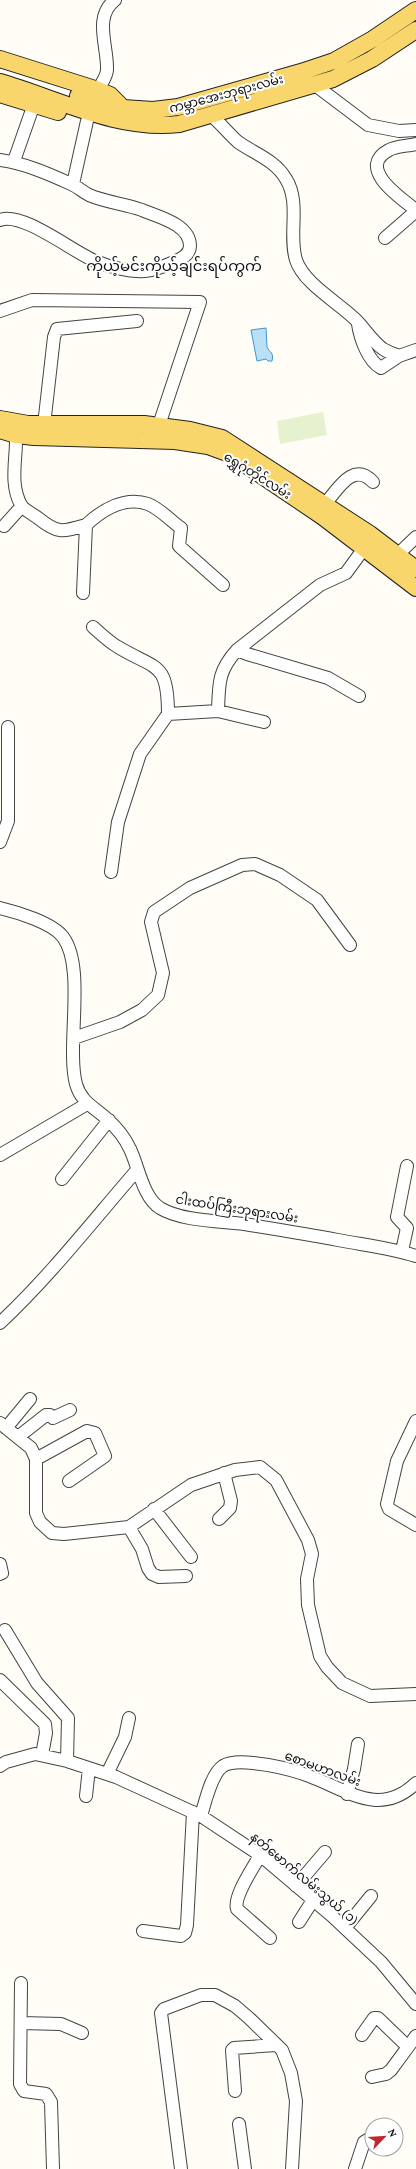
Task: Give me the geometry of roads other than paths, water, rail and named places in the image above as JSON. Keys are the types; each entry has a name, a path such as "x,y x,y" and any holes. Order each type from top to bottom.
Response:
{"main road":[{"name":"ကမ္ဘာအေးဘုရားလမ်း","path":"0,72 96,102 123,115 166,110 301,72 334,61 373,39 416,10"},
{"name":"ကမ္ဘာအေးဘုရားလမ်း","path":"0,82 163,126 179,124 212,116 344,75 372,59 416,30"},
{"path":"372,59 373,39"},
{"path":"0,59 110,94 123,115 103,125 0,94"},
{"path":"230,110 234,90"},
{"name":"ရွှေဂုံတိုင်လမ်း","path":"0,419 44,425 144,424 156,433 208,446 230,454 365,547 392,560 416,569"},
{"name":"ရွှေဂုံတိုင်လမ်း","path":"0,430 16,435 156,433 190,430 222,438 325,504 392,560 416,588"}],"street":[{"path":"98,90 107,72 102,18 108,5 115,0"},
{"path":"315,85 368,125 399,131 416,130"},
{"path":"14,161 34,104"},
{"name":"ကမ္ဘာအေးဘုရားလမ်း","path":"212,116 239,142 261,155 276,167 285,177 289,185 293,203 293,245 296,261 304,273 320,290 357,321 382,348 399,356"},
{"path":"73,184 87,121"},
{"path":"385,238 416,211 382,182 377,168 378,160 389,150 416,144"},
{"path":"0,160 14,161 73,184 90,195 124,204 180,227 188,237 189,251 184,257 160,268 146,271 128,270 95,262 20,220 0,220"},
{"path":"1,307 32,300 200,302 156,433"},
{"path":"44,425 54,337 58,329 137,321"},
{"path":"357,321 361,339 368,353 381,368 386,367 399,356 416,350"},
{"path":"16,435 14,473 16,490 22,506 52,530 67,531 86,525 98,514 123,502 136,501 149,504 181,528 179,546 223,585"},
{"path":"325,504 345,480 356,474 362,474 372,482"},
{"path":"4,526 22,506"},
{"path":"83,593 86,525"},
{"path":"392,560 416,537"},
{"path":"218,711 219,680 227,661 237,650 320,585 346,572 365,547"},
{"path":"93,627 117,646 148,661 161,672 168,690 168,714 140,754 118,822 111,872"},
{"path":"237,650 328,678 359,696"},
{"path":"168,714 218,711 264,722"},
{"path":"0,842 8,821 8,727"},
{"path":"0,784 9,797"},
{"path":"74,1038 120,1022 142,1010 158,995 163,973 151,922 154,912 190,888 242,865 255,864 280,875 317,900 350,945"},
{"name":"ငါးထပ်ကြီးဘုရားလမ်း","path":"0,908 34,919 58,932 66,942 72,962 74,982 73,1067 76,1084 80,1095 87,1104 109,1120 121,1134 131,1149 137,1170 153,1201 159,1207 169,1212 186,1216 297,1232 402,1251 416,1256"},
{"path":"0,1155 87,1104"},
{"path":"62,1179 109,1120"},
{"path":"402,1251 407,1228 397,1217 407,1166"},
{"path":"0,1323 24,1300 67,1253 137,1170"},
{"path":"30,1399 3,1425 31,1448 36,1459 36,1513 40,1522 52,1532 64,1534 129,1527 191,1484 235,1470 260,1467 276,1480 308,1540 312,1554 307,1579 308,1605 320,1656 327,1667 342,1683 370,1696 416,1694"},
{"path":"18,1437 46,1415 50,1415 53,1418 70,1410"},
{"path":"416,1421 397,1461 386,1504 389,1509 416,1525"},
{"path":"36,1459 87,1431 95,1433 105,1456 69,1481"},
{"path":"219,1520 230,1508 231,1501 224,1474"},
{"path":"154,1509 191,1557"},
{"path":"129,1527 142,1549 148,1568 152,1574 159,1577 186,1576"},
{"path":"0,1564 2,1573 0,1574"},
{"path":"5,1630 37,1683 68,1718 67,1761"},
{"path":"0,1680 45,1724 46,1733 42,1755"},
{"path":"107,1774 125,1737 128,1718"},
{"path":"347,1794 354,1769 358,1744"},
{"name":"နတ်မောက်လမ်းသွယ် (၁)","path":"0,1766 6,1762 35,1754 67,1761 107,1774 197,1814 260,1855 313,1900 381,1962 416,2004"},
{"name":"စောမဟာလမ်း","path":"143,1930 180,1936 185,1933 197,1814 206,1798 216,1774 223,1766 234,1762 279,1766 311,1777 347,1794 373,1800 401,1796 416,1783"},
{"path":"86,1796 89,1768"},
{"path":"296,1886 325,1852"},
{"path":"260,1855 238,1896 236,1905 237,1909 270,1938"},
{"path":"345,1928 371,1896"},
{"path":"299,1922 313,1900"},
{"path":"21,1983 19,2060 20,2084 24,2091 46,2094 51,2102 53,2169"},
{"path":"181,2169 162,2010 201,1995 215,1995 235,2006 250,2018 285,2055 291,2074 296,2101 292,2169"},
{"path":"362,2035 374,2018 378,2018 408,2047"},
{"path":"21,2023 61,2024 82,2033"},
{"path":"372,2077 391,2070 416,2036"},
{"path":"235,2091 232,2050 234,2048 276,2045"},
{"path":"239,2124 245,2169"},
{"path":"355,2169 364,2142"}],"water":[{"path":"266,328 267,347 272,354 272,361 268,361 266,359 257,361 251,330"}],"district":[{"name":"ကိုယ့်မင်းကိုယ့်ချင်းရပ်ကွက်","path":"174,266"}]}
